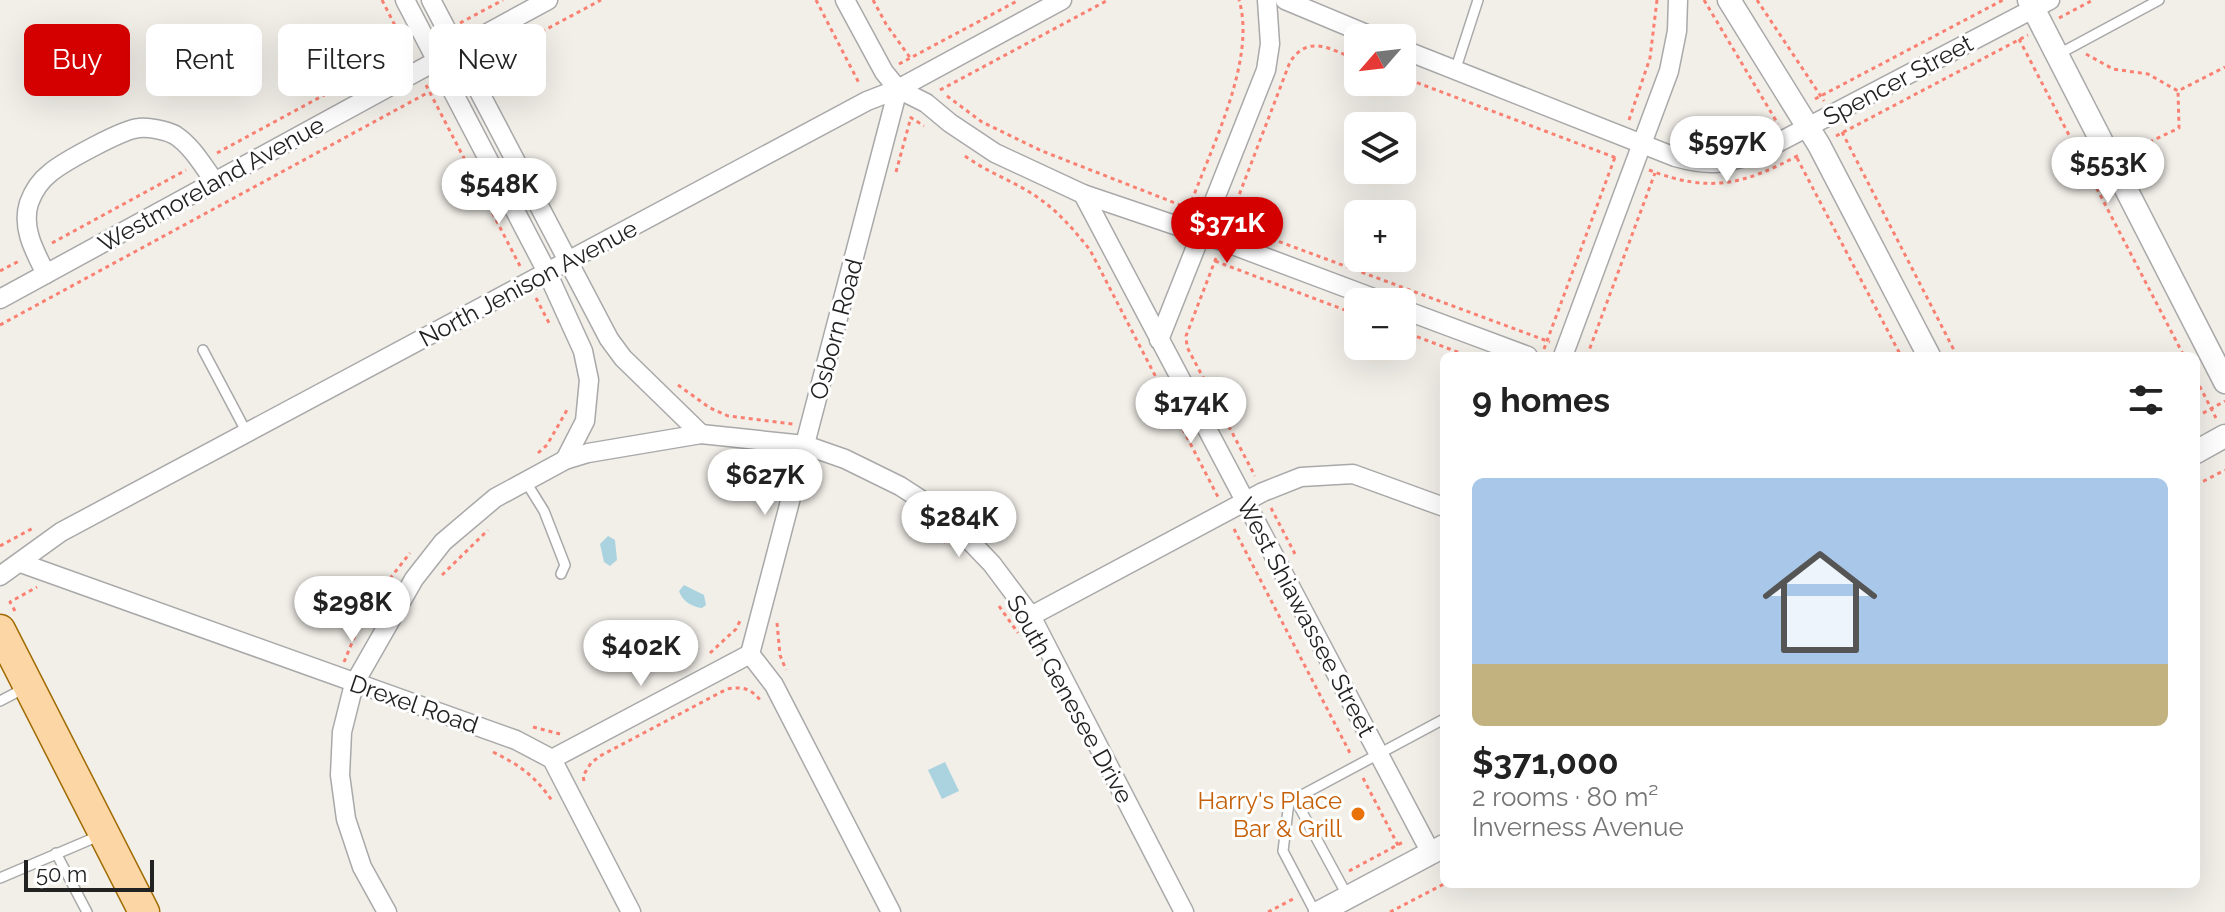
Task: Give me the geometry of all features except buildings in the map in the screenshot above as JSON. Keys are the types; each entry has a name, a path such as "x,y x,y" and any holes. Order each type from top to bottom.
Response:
{"main road":[{"path":"5,616 29,686 144,912"}],"street":[{"path":"405,0 429,47"},
{"path":"431,0 443,24"},
{"name":"Westmoreland Avenue","path":"503,24 548,0"},
{"path":"845,0 884,72 898,89 926,103 995,153 1083,194 1347,288"},
{"name":"North Jenison Avenue","path":"0,576 61,532 1062,0"},
{"path":"1159,340 1266,70 1270,44 1267,0"},
{"path":"1285,0 1344,25"},
{"path":"1565,352 1669,71 1677,31 1678,0"},
{"path":"1729,0 1808,127 1927,352"},
{"path":"2039,9 2057,55 2225,382"},
{"name":"Spencer Street","path":"1416,55 1642,145 1701,164 1731,162 1760,152 2010,21 2039,9"},
{"name":"Westmoreland Avenue","path":"0,299 429,64"},
{"name":"Osborn Road","path":"750,654 898,89"},
{"path":"454,96 547,272 583,351 589,380 585,421 565,460"},
{"path":"481,96 609,339 623,358 701,434"},
{"path":"46,274 35,252 27,224 28,205 36,189 50,173 114,136 136,128 175,135 215,182"},
{"name":"West Shiawassee Street","path":"1083,194 1244,502 1432,844"},
{"path":"1416,314 1517,352"},
{"path":"583,351 609,339"},
{"path":"2200,448 2222,429"},
{"name":"South Genesee Drive","path":"387,912 362,867 346,819 340,775 349,673 443,542 495,498 565,460 588,453 701,434 805,445 845,459 900,486 945,515 992,564 1031,616 1184,912"},
{"path":"1031,616 1263,492 1301,477 1353,474 1440,506"},
{"name":"Drexel Road","path":"21,563 349,673 516,740 552,759"},
{"path":"631,912 552,759 750,654 774,685 891,912"},
{"path":"1318,912 1342,887 1432,844"}],"lane":[{"path":"1455,71 1478,0"},
{"path":"2057,55 2159,0"},
{"path":"203,350 247,433"},
{"path":"526,482 544,511 565,565 561,574"},
{"path":"0,701 29,686"},
{"path":"1318,912 1283,851 1289,802 1440,721"},
{"path":"1295,799 1342,887"},
{"path":"0,878 104,834"},
{"path":"56,853 87,912"}],"path":[{"path":"382,0 394,24"},
{"path":"460,24 503,0"},
{"path":"546,30 601,0"},
{"path":"816,0 867,101"},
{"path":"884,72 1019,0"},
{"path":"895,178 911,117 940,90 1108,0"},
{"path":"1189,208 1239,73 1245,39 1239,0"},
{"path":"1542,352 1650,58 1657,0"},
{"path":"1704,0 1797,157 1899,352"},
{"path":"1757,0 1843,132 1955,352"},
{"path":"1777,121 1843,132 2019,39 2039,9 2093,0"},
{"path":"1416,82 1655,173 1697,183 1730,184 1760,176 1797,157 1821,96 2001,1 2182,352"},
{"path":"413,48 426,41"},
{"path":"1296,555 1187,347 1186,336 1290,62 1298,50 1309,45 1344,55"},
{"path":"2086,54 2113,69 2148,74 2178,91"},
{"path":"413,60 429,90"},
{"path":"2178,91 2225,67"},
{"path":"2135,149 2179,128 2178,91"},
{"path":"0,325 429,93"},
{"path":"0,271 323,96"},
{"path":"432,96 552,329"},
{"path":"1588,352 1655,173"},
{"path":"1215,261 1344,310"},
{"path":"1416,336 1457,352"},
{"path":"2200,386 2222,429"},
{"path":"2200,415 2225,401"},
{"path":"532,457 547,445 568,407"},
{"path":"786,443 791,424"},
{"path":"2200,483 2225,470"},
{"path":"901,509 953,549"},
{"path":"437,580 489,529"},
{"path":"349,673 366,609 418,544"},
{"path":"5,616 38,586 45,572"},
{"path":"997,602 1024,641"},
{"path":"702,661 726,639 740,620"},
{"path":"777,620 780,655 791,682"},
{"path":"586,789 583,776 600,756 727,689 739,687 752,690 761,702"},
{"path":"530,727 566,735"},
{"path":"1342,887 1432,844"},
{"path":"1390,912 1440,886"},
{"path":"1268,912 1305,893"}],"water":[{"path":"608,536 615,540 617,560 610,566 604,562 600,544"},
{"path":"684,585 704,595 706,605 702,608 685,601 679,591"},
{"path":"945,762 959,791 942,799 928,770"}],"place":[{"name":"Harry's Place Bar & Grill","path":"1358,814"}]}
